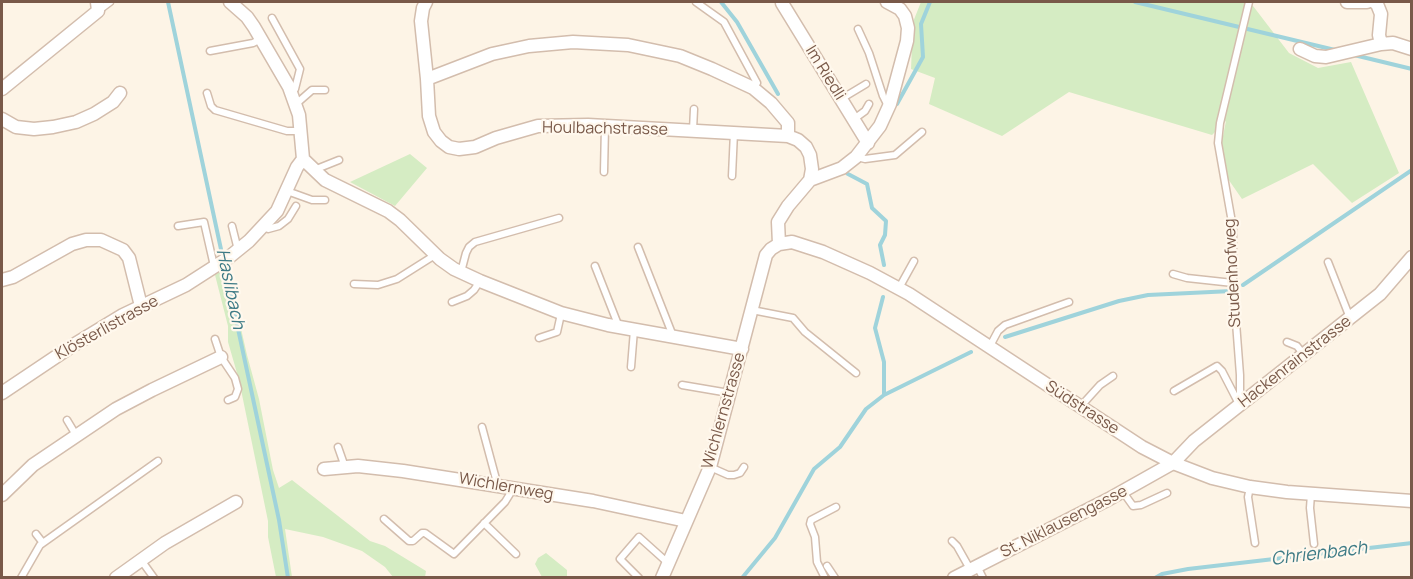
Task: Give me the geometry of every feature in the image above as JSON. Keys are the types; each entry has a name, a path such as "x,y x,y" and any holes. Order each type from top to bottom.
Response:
{"street":[{"path":"230,2 247,17 290,91 296,104 303,159 325,180 388,211 436,255 461,273 561,313 634,330 742,349"},
{"name":"Houlbachstrasse","path":"426,2 421,21 429,116 434,132 448,147 459,149 475,147 496,138 538,126 605,126 788,135"},
{"path":"779,244 778,222 788,206 810,180 842,168 856,157 880,126 890,104 908,28 900,9 887,2"},
{"path":"1347,2 1367,2"},
{"path":"1374,2 1381,14 1379,35 1381,44"},
{"name":"Im Riedli","path":"782,3 868,143"},
{"path":"2,89 98,6"},
{"path":"427,79 492,54 529,46 573,42 628,45 680,56 753,88 771,103 788,123 788,135 798,140 810,155 812,169 810,180"},
{"path":"1300,49 1315,56 1326,57 1381,44 1393,43 1412,49"},
{"path":"2,119 16,127 34,129 76,122 94,114 112,102 120,93"},
{"name":"Klösterlistrasse","path":"2,393 72,346 141,306 186,285 238,250 277,211 303,159"},
{"path":"2,280 13,277 72,244 86,240 101,240 123,250 129,258 141,306"},
{"name":"Südstrasse","path":"779,244 792,242 823,252 899,288 1142,447 1173,463 1212,478 1250,487 1412,501"},
{"name":"Wichlernstrasse","path":"662,578 710,467 766,255 779,244"},
{"name":"Hackenrainstrasse","path":"1173,463 1194,441 1351,319 1380,294 1412,257"},
{"path":"2,495 33,465 76,435 108,408 221,357"},
{"name":"St. Niklausengasse","path":"954,578 1123,492 1173,463"},
{"name":"Wichlernweg","path":"324,469 373,466 616,505 686,521"},
{"path":"116,578 165,543 236,502"}],"lane":[{"path":"98,6 110,2"},
{"path":"696,2 724,22 757,83 753,88"},
{"name":"Studenhofweg","path":"1240,405 1233,283 1233,228 1218,143 1220,122 1249,2"},
{"path":"272,18 300,69 295,89 290,91"},
{"path":"858,29 869,53 883,96 890,104"},
{"path":"210,51 253,43 261,39"},
{"path":"841,99 866,84"},
{"path":"296,104 312,90 325,90"},
{"path":"207,93 211,106 222,113 286,131 301,131"},
{"path":"853,119 866,111 869,104"},
{"path":"693,131 694,109"},
{"path":"604,172 605,126"},
{"path":"732,176 734,132"},
{"path":"856,157 865,159 895,155 922,132"},
{"path":"314,171 339,160"},
{"path":"287,191 312,200 324,200"},
{"path":"263,226 268,229 283,223 296,206"},
{"path":"461,273 466,253 475,242 559,218"},
{"path":"178,226 204,222 219,264"},
{"path":"232,226 238,250"},
{"path":"638,247 674,337"},
{"path":"354,285 378,285 397,279 436,255"},
{"path":"899,288 914,261"},
{"path":"1328,262 1351,319"},
{"path":"595,266 619,327"},
{"path":"1173,274 1187,278 1233,283"},
{"path":"452,302 467,296 480,281"},
{"path":"989,347 998,331 1005,325 1070,302"},
{"path":"752,310 794,318 805,332 856,373"},
{"path":"538,338 557,332 561,313"},
{"path":"631,367 634,330"},
{"path":"215,339 221,357 230,367 238,389 235,397 228,400"},
{"path":"1287,342 1297,346 1304,355"},
{"path":"1174,391 1217,366 1240,405"},
{"path":"1081,407 1100,385 1113,376"},
{"path":"682,385 730,393"},
{"path":"67,420 76,435"},
{"path":"482,427 496,479 494,486"},
{"path":"338,447 345,467"},
{"path":"21,578 43,543 158,461"},
{"path":"710,467 728,475 740,473 744,467"},
{"path":"1250,487 1248,497 1255,543"},
{"path":"384,519 409,541 414,541 425,533 454,554 505,502 513,489"},
{"path":"1123,492 1134,506 1167,493"},
{"path":"1311,494 1310,508 1314,544"},
{"path":"825,578 817,562 815,537 810,524 811,520 836,507"},
{"path":"484,523 516,554"},
{"path":"36,534 43,543"},
{"path":"639,578 620,559 639,537 668,564"},
{"path":"952,541 984,578"},
{"path":"141,560 154,578"},
{"path":"827,566 835,578"}],"green space":[{"path":"921,2 1250,2 1289,53 1318,68 1351,62 1399,173 1352,203 1313,164 1242,199 1226,176 1220,151 1226,121 1212,135 1069,92 1002,136 929,104 935,78 911,69 913,22"},
{"path":"410,154 427,168 395,206 350,182"},
{"path":"227,267 279,488 292,480 370,541 385,546 426,571 425,577 393,577 385,567 362,551 323,537 285,529 292,577 276,577 268,537 268,521 239,380 228,342 228,326 215,275"},
{"path":"546,553 567,570 567,577 542,577 535,564 538,558"}],"waterway":[{"name":"Haslibach","path":"168,2 279,520 288,578"},
{"path":"721,2 737,22 778,94"},
{"path":"897,104 923,57 921,24 930,2"},
{"path":"1135,2 1335,50"},
{"path":"1354,55 1412,69"},
{"path":"1243,285 1412,170"},
{"path":"848,174 867,184 872,208 886,221 885,235 880,245 884,265"},
{"path":"1005,337 1119,301 1148,295 1232,291"},
{"path":"883,297 875,328 884,362 884,395"},
{"path":"742,578 775,538 814,469 840,447 866,409 884,395 971,352"},
{"name":"Chrienbach","path":"1155,578 1162,574 1188,569 1412,543"}]}
